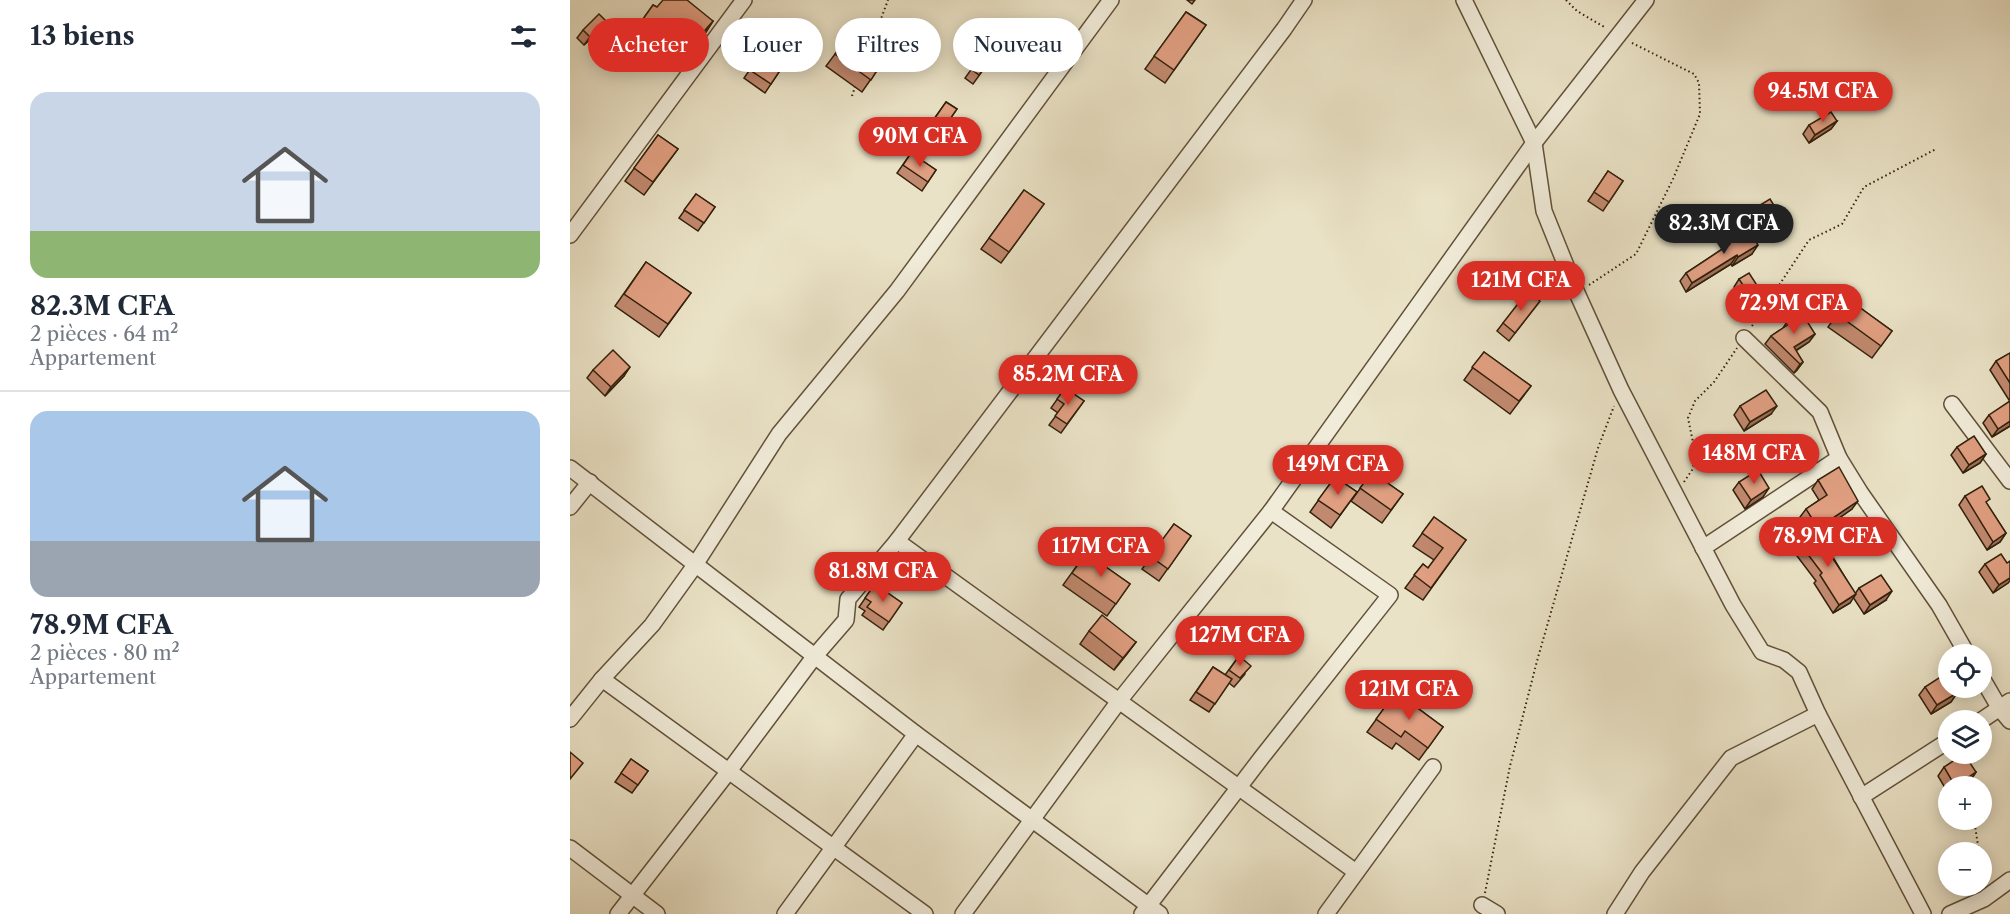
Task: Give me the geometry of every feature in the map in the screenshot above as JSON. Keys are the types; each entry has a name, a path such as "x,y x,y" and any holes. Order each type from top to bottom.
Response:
{"street":[{"path":"570,236 744,0"},
{"path":"570,719 602,679 652,625 695,565 779,434 897,291 1111,0"},
{"path":"618,914 814,657 846,620 848,599 897,541 1304,0"},
{"path":"1464,0 1534,143 1544,211 1576,293 1621,390 1733,605 1762,652 1784,660 1799,672 1818,714 1923,914"},
{"path":"963,914 1119,701 1271,511 1534,143 1646,0"},
{"path":"1744,338 1820,412 1839,458 1939,606 1962,644"},
{"path":"1952,404 2010,481"},
{"path":"1703,548 1839,458"},
{"path":"570,468 814,657 1150,911 1239,788 1390,595 1271,511"},
{"path":"570,507 590,482"},
{"path":"897,541 1356,872"},
{"path":"602,679 925,914"},
{"path":"1992,690 2005,705 2010,721"},
{"path":"1992,713 2005,705"},
{"path":"1615,914 1642,872 1731,758 1818,714"},
{"path":"785,914 916,734"},
{"path":"1861,797 1938,747"},
{"path":"1326,914 1433,767"},
{"path":"570,848 657,914"},
{"path":"1950,914 1984,899 2010,880"},
{"path":"1482,905 1497,914"}],"path":[{"path":"860,75 888,0"},
{"path":"1566,0 1577,11 1618,36 1694,74 1699,83 1700,114 1673,179 1636,254 1576,293"},
{"path":"852,96 856,85"},
{"path":"1672,491 1682,484 1692,470 1696,457 1688,418 1695,401 1714,382 1809,240 1842,224 1864,187 1936,149"},
{"path":"1482,905 1510,766 1537,660 1598,448 1621,390"}],"building":[{"path":"663,0 687,0 713,21 709,26 709,18 644,18 653,5 657,7"},
{"path":"1186,12 1206,25 1174,70 1154,56"},
{"path":"588,25 588,35 583,30"},
{"path":"753,72 779,72 771,84"},
{"path":"860,72 876,72 871,80"},
{"path":"946,102 957,109 941,132 930,125"},
{"path":"1831,112 1837,121 1815,135 1809,125"},
{"path":"658,135 678,149 653,182 634,168"},
{"path":"911,153 936,170 928,182 903,165"},
{"path":"1608,171 1623,181 1609,202 1594,192"},
{"path":"1024,190 1044,204 1009,252 989,238"},
{"path":"696,194 715,207 704,223 684,210"},
{"path":"1770,199 1778,212 1750,229 1742,216"},
{"path":"1748,229 1758,245 1738,257 1737,255 1692,283 1686,273 1730,244 1728,242"},
{"path":"646,262 691,293 668,324 624,294"},
{"path":"1749,273 1760,290 1750,296 1739,279"},
{"path":"1528,291 1540,301 1515,333 1503,323"},
{"path":"1848,299 1892,331 1881,346 1837,314"},
{"path":"1802,313 1815,334 1794,347 1803,362 1800,364 1771,336"},
{"path":"613,350 630,367 611,387 593,370"},
{"path":"1484,352 1531,386 1519,401 1472,367"},
{"path":"2010,353 2010,383 1996,361"},
{"path":"1065,388 1084,401 1067,424 1055,416 1064,404 1057,399"},
{"path":"1766,390 1777,406 1750,422 1740,406"},
{"path":"2010,401 2010,421 1998,429 1989,415"},
{"path":"1974,436 1986,454 1969,465 1957,447"},
{"path":"1839,467 1858,501 1818,528 1806,509 1827,495 1818,480"},
{"path":"1758,470 1769,488 1751,500 1739,482"},
{"path":"1372,472 1403,494 1391,510 1360,488"},
{"path":"1335,477 1357,492 1340,515 1318,500"},
{"path":"1982,486 1990,499 1986,502 2006,533 1993,542 1965,496"},
{"path":"1434,517 1466,540 1431,588 1414,575 1423,564 1428,568 1443,548 1422,533"},
{"path":"1174,524 1191,536 1168,569 1150,556"},
{"path":"1816,532 1832,552 1830,554 1856,594 1839,605 1820,575 1822,573 1800,544"},
{"path":"1086,553 1130,584 1116,604 1072,573"},
{"path":"2001,554 2007,563 2010,561 2010,578 1999,585 1985,564"},
{"path":"1881,575 1892,591 1870,605 1859,588"},
{"path":"875,584 902,603 889,622 867,607 871,602 865,598"},
{"path":"1102,615 1136,642 1123,658 1089,631"},
{"path":"1239,656 1251,666 1240,678 1229,670"},
{"path":"1213,667 1232,679 1215,704 1196,692"},
{"path":"1938,679 1938,698 1949,698 1937,705 1925,687"},
{"path":"1396,692 1443,727 1428,748 1405,731 1401,737 1376,719"},
{"path":"570,752 583,763 570,779"},
{"path":"631,759 648,771 638,785 621,773"},
{"path":"1949,764 1971,764 1976,772 1970,776 1949,776 1944,767"}]}
